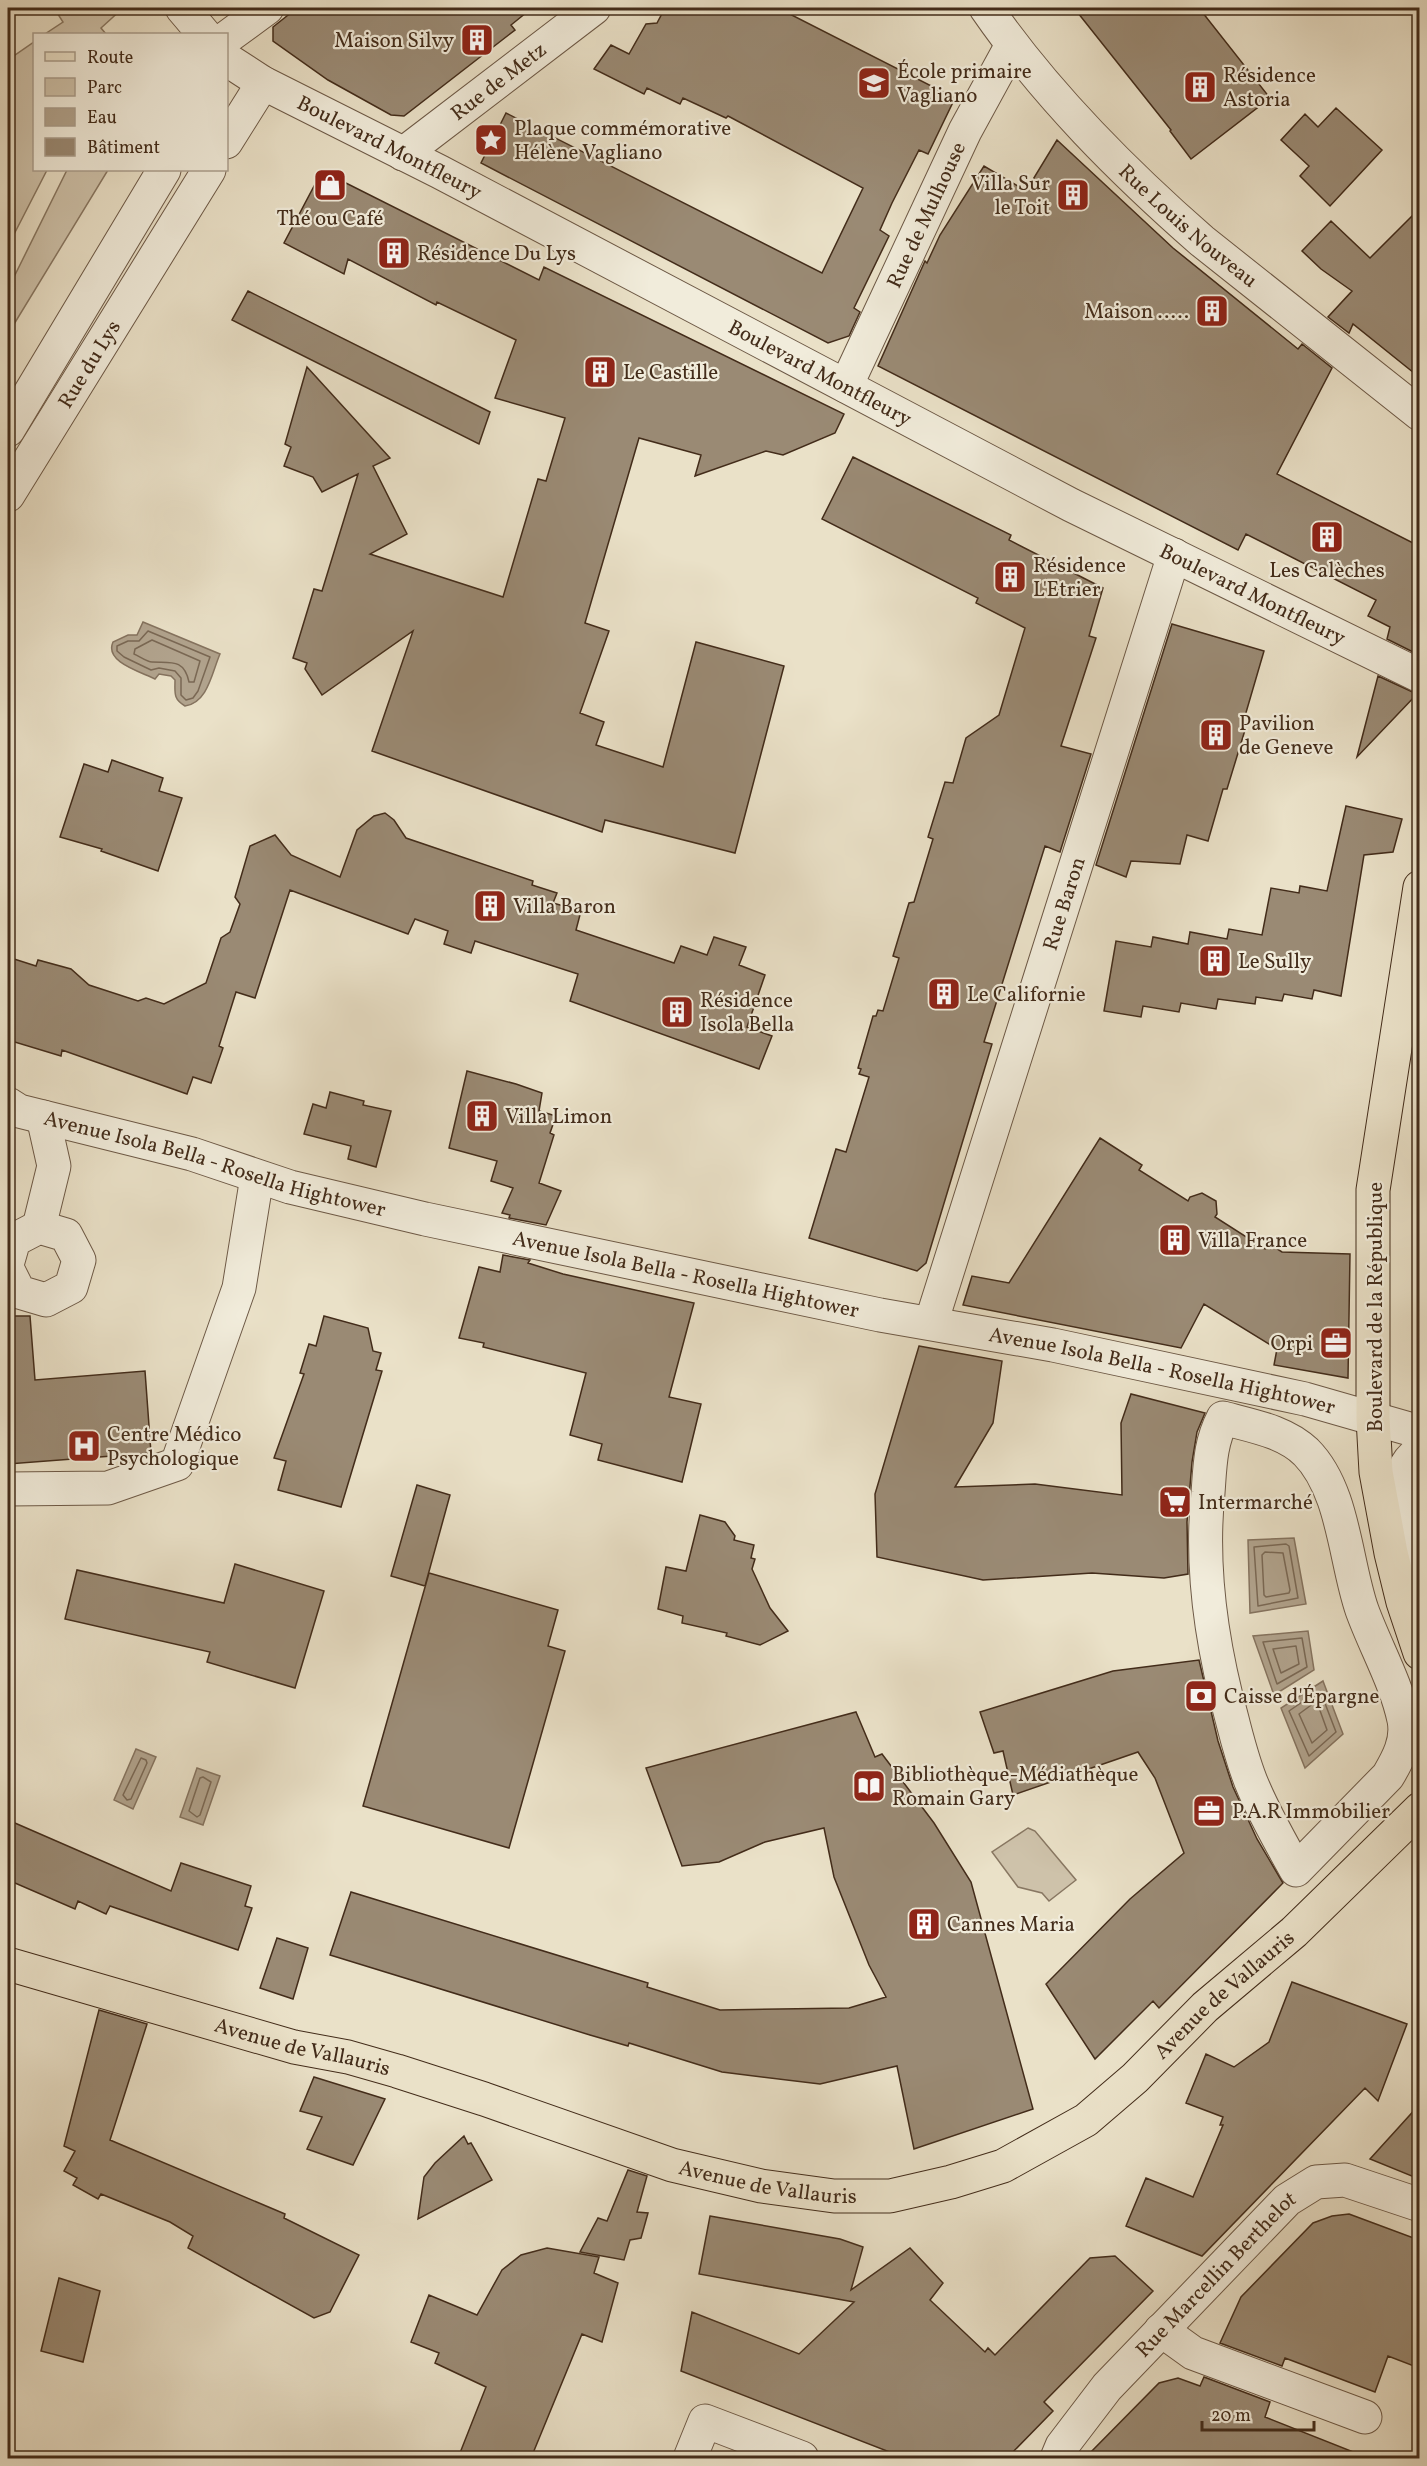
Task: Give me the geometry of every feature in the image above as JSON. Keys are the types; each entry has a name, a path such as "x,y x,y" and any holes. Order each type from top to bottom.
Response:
{"main road":[{"name":"Boulevard de la République","path":"1419,887 1373,1190 1373,1418 1376,1472 1382,1510 1403,1602 1419,1653"},
{"name":"Avenue de Vallauris","path":"8,1964 294,2047 348,2057 397,2071 672,2165 761,2186 834,2196 890,2196 951,2182 1004,2166 1086,2120 1135,2078 1205,2007 1294,1932 1419,1809"}],"street":[{"path":"182,8 203,33"},
{"path":"228,55 267,8"},
{"name":"Rue de Metz","path":"403,154 594,8"},
{"name":"Rue Louis Nouveau","path":"986,8 1038,78 1098,142 1167,210 1202,241 1419,414"},
{"name":"Rue de Mulhouse","path":"846,386 965,131 1012,45"},
{"name":"Boulevard Montfleury","path":"228,57 263,83 403,154 1071,506 1419,676"},
{"path":"228,139 263,83"},
{"name":"Rue du Lys","path":"8,430 163,171"},
{"name":"Rue du Lys","path":"8,495 208,171"},
{"path":"138,212 170,231"},
{"name":"Rue Baron","path":"931,1323 1174,555"},
{"name":"Avenue Isola Bella - Rosella Hightower","path":"8,1104 19,1111 192,1154 257,1177 313,1193 425,1219 880,1315 1053,1345 1294,1397 1419,1432"},
{"path":"39,1227 54,1166 43,1117"},
{"path":"8,1489 108,1488 177,1464 239,1288 257,1177"},
{"path":"8,1261 14,1240 39,1227 66,1235 79,1260 71,1287 46,1300 19,1292 8,1270"},
{"path":"1223,1418 1284,1436 1306,1452 1320,1469 1336,1506 1362,1609 1394,1689 1404,1721 1403,1746 1388,1776 1296,1870 1253,1787 1216,1657 1205,1571 1205,1518 1213,1437 1223,1418"},
{"path":"1419,1451 1405,1468 1402,1486 1419,1568"},
{"name":"Rue Marcellin Berthelot","path":"1057,2458 1062,2446 1107,2387 1287,2200 1316,2182 1345,2180 1419,2205"},
{"path":"1161,2330 1193,2354 1365,2417"},
{"path":"690,2458 705,2421 802,2458"}],"green space":[{"path":"54,8 123,8 101,28 105,33 46,33 63,22"},
{"path":"33,43 33,171 46,171 8,246 8,60"},
{"path":"67,171 107,171 8,334 8,289"},
{"path":"1028,1828 1035,1831 1076,1880 1049,1901 1042,1893 1018,1887 992,1852"}],"water":[{"path":"143,622 220,654 208,686 193,704 185,706 178,701 175,695 175,680 171,676 159,674 155,679 125,665 114,655 113,642 128,635 137,635"},
{"path":"1294,1538 1306,1604 1250,1613 1248,1540"},
{"path":"1308,1631 1314,1670 1274,1695 1253,1636"},
{"path":"1323,1681 1343,1734 1305,1768 1281,1708"},
{"path":"136,1749 156,1757 133,1809 114,1800"},
{"path":"197,1768 220,1776 203,1825 180,1817"}],"building":[{"path":"297,8 532,8 511,25 515,30 404,116 391,115 328,80 273,41 273,27"},
{"path":"665,8 778,8 955,98 928,154 919,150 892,203 880,230 889,236 854,308 860,312 849,336 828,343 481,163 506,113 822,273 863,188 728,116 726,118 683,98 680,104 647,88 644,94 594,69 611,45 629,54 646,24 657,23"},
{"name":"Résidence Astoria","path":"1074,8 1199,8 1270,98 1191,159 1171,130"},
{"path":"1336,108 1382,150 1330,206 1300,176 1309,166 1281,140 1305,114 1318,127"},
{"path":"1057,140 1173,248 1298,349 1302,344 1332,368 1277,474 1419,546 1419,655 1387,639 1390,627 1368,616 1376,600 1246,534 1238,550 878,366 925,261 927,263 940,235 984,166 1026,191"},
{"path":"322,171 539,280 544,267 844,414 835,433 783,455 766,451 695,476 701,455 639,438 585,623 609,631 580,713 604,722 596,745 663,767 696,642 784,666 735,853 605,820 602,832 372,751 413,631 322,695 305,669 307,663 293,658 314,589 322,591 358,474 322,492 313,477 284,466 291,447 285,444 307,367 390,458 373,466 407,534 370,554 503,597 538,479 546,481 565,418 495,398 516,340 437,302 436,305 348,259 344,274 284,243"},
{"path":"1419,209 1419,282 1414,289 1419,296 1419,377 1353,324 1349,333 1328,317 1352,291 1321,269 1302,251 1331,221 1370,258"},
{"path":"248,291 490,412 479,444 232,320"},
{"name":"Le Californie","path":"853,457 1011,535 1009,540 1103,588 1089,636 1096,638 1061,746 1091,754 1060,852 1045,846 984,1042 992,1044 926,1263 917,1271 809,1238 836,1149 846,1152 869,1077 859,1074 861,1069 858,1068 873,1016 876,1016 878,1010 883,1011 899,958 893,956 909,903 914,902 933,839 928,837 945,782 953,783 966,738 999,715 1025,628 976,603 978,598 822,519"},
{"name":"Pavilion de Geneve","path":"1172,624 1264,651 1245,716 1249,717 1227,789 1223,789 1208,841 1187,835 1180,864 1131,861 1126,877 1096,865"},
{"path":"1378,676 1417,694 1357,757"},
{"path":"112,760 163,778 159,791 182,798 158,871 101,851 102,849 60,837 84,764 108,772"},
{"name":"Le Sully","path":"1346,806 1402,819 1393,852 1364,855 1341,996 1314,990 1312,999 1284,994 1282,1001 1256,997 1255,1004 1218,999 1216,1009 1181,1003 1179,1012 1143,1006 1141,1017 1104,1011 1116,941 1151,947 1153,937 1188,944 1190,932 1227,939 1229,929 1262,935 1271,888 1299,893 1300,886 1327,891"},
{"path":"385,813 394,820 406,838 533,881 532,885 557,893 553,903 581,911 576,930 674,963 681,946 707,955 714,937 746,947 739,965 765,975 747,1027 772,1036 759,1069 570,1001 578,974 475,941 471,953 444,944 448,931 415,919 408,934 290,890 255,998 236,992 219,1046 223,1048 211,1083 193,1077 187,1094 62,1050 61,1056 8,1040 8,957 36,966 38,960 71,969 89,985 138,1001 146,998 164,1004 206,983 221,938 230,932 240,904 235,897 250,846 275,835 291,855 340,877 357,830 374,816"},
{"path":"467,1071 542,1093 539,1111 556,1116 550,1133 554,1135 539,1183 561,1191 546,1225 509,1218 510,1215 502,1213 513,1188 491,1181 497,1161 449,1148"},
{"path":"330,1092 364,1101 363,1105 391,1111 376,1167 348,1159 351,1146 304,1134 313,1104 326,1108"},
{"path":"1100,1138 1142,1165 1139,1170 1188,1201 1190,1197 1202,1193 1216,1201 1217,1214 1215,1217 1265,1249 1268,1243 1282,1252 1350,1254 1348,1378 1274,1365 1277,1349 1204,1304 1181,1348 963,1305 972,1276 1009,1283"},
{"path":"503,1255 530,1260 528,1263 563,1274 694,1303 669,1397 701,1404 682,1482 598,1460 602,1444 570,1435 586,1373 483,1347 484,1343 459,1338 479,1267 500,1272"},
{"path":"8,1316 30,1316 35,1380 145,1371 151,1453 8,1464"},
{"path":"324,1316 368,1328 373,1351 381,1353 376,1370 382,1371 341,1507 278,1490 286,1461 274,1458 304,1374 300,1373 309,1344 316,1346"},
{"path":"919,1346 1002,1361 993,1423 955,1487 1035,1484 1122,1495 1121,1423 1131,1394 1205,1413 1197,1432 1192,1462 1187,1522 1188,1574 1164,1578 1092,1573 983,1580 877,1557 875,1494"},
{"path":"417,1485 450,1495 425,1586 391,1576"},
{"path":"700,1515 725,1522 735,1536 734,1540 754,1545 751,1558 755,1559 752,1569 770,1608 788,1631 760,1645 726,1636 727,1633 682,1623 683,1616 658,1609 666,1567 686,1571"},
{"path":"235,1564 324,1591 295,1688 207,1662 210,1652 65,1619 77,1570 224,1603"},
{"path":"429,1573 558,1610 548,1646 565,1651 509,1848 363,1806"},
{"name":"Cannes Maria","path":"1199,1660 1218,1741 1233,1787 1257,1839 1283,1883 1159,2008 1153,2001 1095,2059 1046,1984 1130,1899 1184,1853 1155,1778 1138,1752 1013,1795 1003,1751 994,1753 980,1712 1113,1671"},
{"name":"Cannes Maria","path":"856,1712 875,1757 882,1754 934,1823 971,1882 1033,2109 914,2149 897,2066 820,2084 722,2072 629,2043 628,2046 590,2035 330,1955 351,1892 648,1983 647,1987 720,2010 849,2008 886,1997 869,1965 834,1877 824,1828 765,1842 719,1862 682,1866 646,1768"},
{"path":"8,1820 171,1891 181,1863 251,1886 245,1906 252,1908 238,1950 110,1906 106,1914 78,1901 75,1909 8,1880"},
{"path":"277,1938 308,1948 293,1999 260,1988"},
{"path":"1292,1982 1407,2024 1378,2101 1365,2088 1202,2256 1126,2226 1146,2178 1193,2197 1223,2125 1220,2125 1223,2117 1186,2103 1206,2054 1234,2067 1269,2042"},
{"path":"99,2010 147,2024 110,2140 285,2214 284,2218 359,2255 330,2312 314,2318 188,2248 193,2236 170,2222 101,2194 98,2199 73,2185 77,2178 64,2171 75,2151 64,2146"},
{"path":"314,2077 385,2099 353,2165 307,2149 322,2117 300,2111"},
{"path":"1419,2105 1419,2179 1370,2159"},
{"path":"464,2136 468,2144 471,2143 492,2180 418,2219 424,2177 435,2163"},
{"path":"628,2170 647,2176 637,2212 648,2213 641,2238 630,2240 624,2260 580,2252 598,2218 607,2221"},
{"path":"1349,2214 1419,2240 1419,2368 1388,2356 1375,2392 1285,2358 1282,2366 1220,2343 1241,2297 1313,2223 1332,2216"},
{"path":"710,2216 840,2239 863,2247 851,2290 910,2248 943,2283 930,2300 985,2352 988,2348 995,2355 1090,2258 1115,2256 1153,2291 1044,2402 1053,2411 1007,2458 905,2458 681,2371 692,2312 799,2354 854,2302 699,2274"},
{"path":"547,2248 599,2257 594,2273 618,2283 602,2342 582,2334 531,2458 458,2458 486,2387 435,2363 439,2353 411,2342 429,2295 477,2315 502,2270 521,2255"},
{"path":"59,2278 100,2291 83,2362 41,2351"},
{"path":"1204,2377 1270,2402 1265,2417 1366,2458 1085,2458 1159,2383 1178,2378 1200,2386"}],"place":[{"name":"Maison Silvy","path":"477,40"},
{"name":"École primaire Vagliano","path":"874,83"},
{"name":"Résidence Astoria","path":"1200,87"},
{"name":"Plaque commémorative Hélène Vagliano","path":"491,140"},
{"name":"Thé ou Café","path":"330,185"},
{"name":"Villa Sur le Toit","path":"1073,195"},
{"name":"Résidence Du Lys","path":"394,253"},
{"name":"Maison .....","path":"1212,311"},
{"name":"Le Castille","path":"600,372"},
{"name":"Les Calèches","path":"1327,537"},
{"name":"Résidence L'Etrier","path":"1010,577"},
{"name":"Pavilion de Geneve","path":"1216,735"},
{"name":"Villa Baron","path":"490,906"},
{"name":"Le Sully","path":"1215,961"},
{"name":"Le Californie","path":"944,994"},
{"name":"Résidence Isola Bella","path":"677,1012"},
{"name":"Villa Limon","path":"482,1116"},
{"name":"Villa France","path":"1175,1240"},
{"name":"Orpi","path":"1336,1343"},
{"name":"Centre Médico Psychologique","path":"84,1446"},
{"name":"Intermarché","path":"1175,1502"},
{"name":"Caisse d'Épargne","path":"1201,1696"},
{"name":"Bibliothèque-Médiathèque Romain Gary","path":"869,1786"},
{"name":"P.A.R Immobilier","path":"1209,1811"},
{"name":"Cannes Maria","path":"924,1924"}]}
